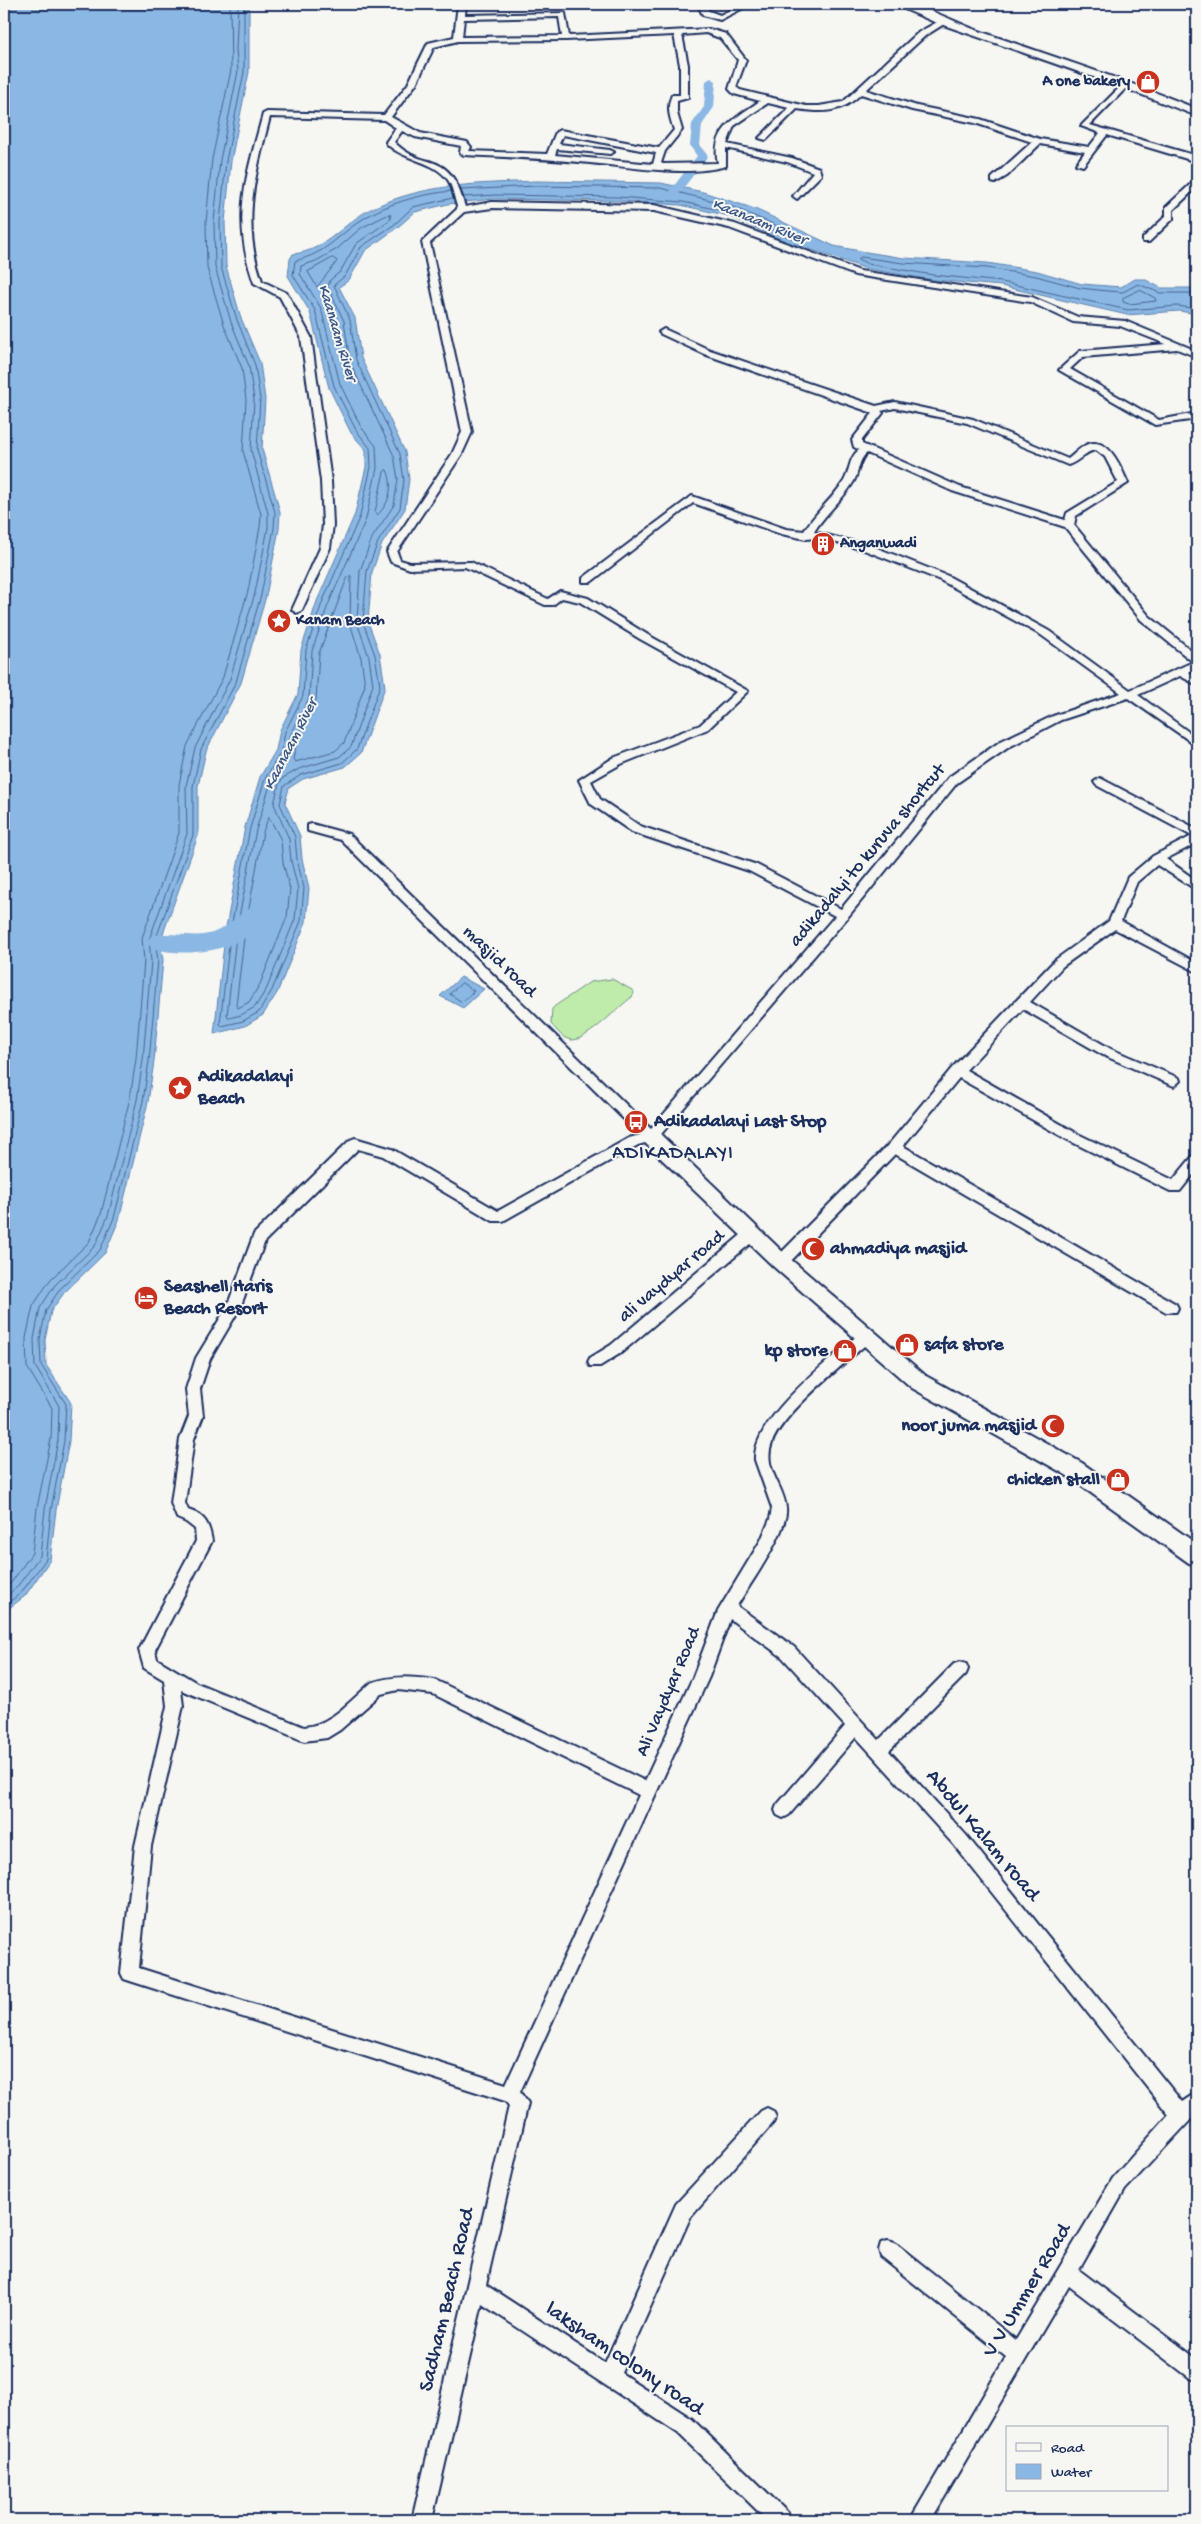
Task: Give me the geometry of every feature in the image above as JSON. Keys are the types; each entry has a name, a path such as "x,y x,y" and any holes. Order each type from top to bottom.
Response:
{"street":[{"path":"458,38 462,4"},
{"path":"701,4 706,13 720,18 747,4"},
{"path":"899,4 941,22 1125,84 1197,113"},
{"path":"460,17 562,16 566,38"},
{"path":"386,118 412,84 431,45 458,38 566,38 706,31 723,36 742,60 732,87 737,92 796,106 832,109 846,104 922,34 941,22"},
{"path":"661,167 658,164 661,151 678,130 672,110 673,100 675,97 684,98 686,73 682,46 677,32"},
{"path":"1125,84 1085,126 1197,158"},
{"path":"860,91 915,108 978,121 1038,141 1089,150"},
{"path":"296,610 325,548 328,525 326,481 306,338 284,295 258,283 246,242 244,213 247,194 268,114 386,118 418,135 464,144 467,147 464,153 550,157 604,164 703,168 724,164 720,152 730,125 767,100"},
{"path":"763,138 796,106"},
{"path":"401,127 390,142 396,150 441,168 451,178 461,208"},
{"path":"550,157 560,132 661,151"},
{"path":"1080,164 1089,150 1105,132"},
{"path":"995,180 1004,174 1038,141"},
{"path":"604,164 614,143"},
{"path":"722,145 781,158 816,170 818,173 797,196"},
{"path":"555,146 610,152"},
{"path":"1146,240 1170,217 1170,209 1197,182"},
{"path":"843,915 753,868 636,829 595,801 585,780 617,761 704,726 743,691 644,637 584,600 560,594 549,603 467,564 410,566 396,562 392,552 457,454 467,432 426,242 461,208 492,205 654,208 732,226 858,273 1032,300 1076,320 1122,323 1197,354"},
{"path":"664,332 707,352 876,409 895,405 970,421 998,431 1052,457 1068,462 1090,447 1098,446 1106,450 1123,483 1071,515 1069,525"},
{"path":"1178,346 1080,354 1064,370 1158,423 1197,416"},
{"path":"876,409 878,413 875,419 857,440 857,445 956,489 1069,525 1145,618 1197,662"},
{"path":"806,536 819,515 849,481 858,455 866,449"},
{"path":"587,580 692,499 785,532 818,536 868,548 944,578 1045,633 1197,743"},
{"name":"adikadalyi to kuruva shortcut","path":"651,1137 843,915 953,780 1005,744 1057,718 1130,694 1182,672 1197,662"},
{"path":"1182,672 1197,682"},
{"path":"1100,782 1197,836"},
{"name":"masjid road","path":"312,828 345,837 651,1137"},
{"path":"782,1262 894,1147 957,1071 1059,963 1114,923 1132,880 1157,859 1197,836"},
{"path":"1157,859 1197,886"},
{"path":"1114,923 1197,968"},
{"path":"1021,1002 1107,1052 1174,1082"},
{"path":"957,1071 1073,1137 1175,1187 1197,1161"},
{"path":"648,1791 435,1687 398,1684 377,1688 334,1725 321,1733 304,1734 223,1703 150,1663 147,1650 204,1541 202,1526 191,1517 182,1514 178,1503 187,1439 196,1416 193,1389 203,1358 233,1308 259,1238 355,1143 387,1152 498,1217 634,1141 651,1137 782,1262 919,1382 1074,1469 1197,1556"},
{"path":"894,1147 1171,1308"},
{"name":"ali vaydyar road","path":"595,1362 616,1349 752,1234"},
{"name":"Ali Vaydyar Road","path":"510,2094 700,1676 728,1608 769,1538 779,1514 779,1508 763,1461 763,1443 786,1411 867,1335"},
{"name":"Abdul Kalam road","path":"728,1608 788,1652 960,1840 1181,2115"},
{"path":"879,1751 960,1669"},
{"path":"171,1676 175,1706 143,1846 130,1973 510,2094"},
{"path":"782,1810 855,1726"},
{"name":"Sadham Beach Road","path":"422,2520 519,2103 510,2094"},
{"name":"V V Ummer Road","path":"920,2520 1119,2184 1181,2115 1197,2101"},
{"path":"609,2377 683,2211 767,2117"},
{"path":"888,2250 1018,2354"},
{"path":"1067,2273 1197,2371"},
{"name":"laksham colony road","path":"475,2289 684,2426 781,2520"}],"green space":[{"path":"612,979 634,993 632,997 595,1029 579,1039 572,1040 563,1036 551,1024 552,1009 555,1006 590,982"}],"water":[{"path":"4,4 249,4 249,72 231,161 225,222 226,266 241,318 260,363 265,399 262,449 280,512 279,529 266,596 241,683 206,751 198,786 198,836 160,942 163,960 154,1061 148,1102 119,1220 105,1253 64,1293 51,1311 45,1340 46,1365 71,1403 69,1441 56,1510 50,1560 25,1596 4,1612"},
{"path":"536,181 661,183 703,192 755,209 834,246 904,258 987,263 1037,271 1082,284 1121,287 1135,279 1144,279 1161,288 1197,288 1197,314 1179,311 1127,315 1001,286 933,280 867,269 777,238 729,216 680,205 621,201 493,199 448,204 415,212 365,251 349,280 339,287 355,318 361,358 405,452 409,479 405,509 382,544 372,572 368,622 380,654 385,687 361,753 345,767 303,779 289,788 285,803 300,836 302,859 309,888 306,922 277,993 263,1015 245,1026 214,1034 226,927 245,827 260,777 276,750 280,730 298,694 301,650 317,601 355,514 366,467 366,450 351,433 329,388 310,312 288,276 290,259 293,254 305,252 326,241 364,213 395,199 414,193 454,186"},
{"path":"461,977 484,989 463,1008 440,996"}],"waterway":[{"path":"674,193 703,156 695,146 697,124 706,114 709,107 711,81"},
{"name":"Kaanaam River","path":"160,942 203,943 224,939 256,915"}],"place":[{"name":"A one bakery","path":"1148,82"},
{"name":"Anganwadi","path":"823,544"},
{"name":"Kanam Beach","path":"279,621"},
{"name":"Adikadalayi Beach","path":"180,1088"},
{"name":"Adikadalayi Last Stop","path":"636,1122"},
{"name":"ahmadiya masjid","path":"813,1249"},
{"name":"Seashell Haris Beach Resort","path":"146,1298"},
{"name":"safa store","path":"907,1345"},
{"name":"kp store","path":"845,1351"},
{"name":"noor juma masjid","path":"1053,1426"},
{"name":"chicken stall","path":"1118,1480"}],"district":[{"name":"ADIKADALAYI","path":"673,1154"}]}
